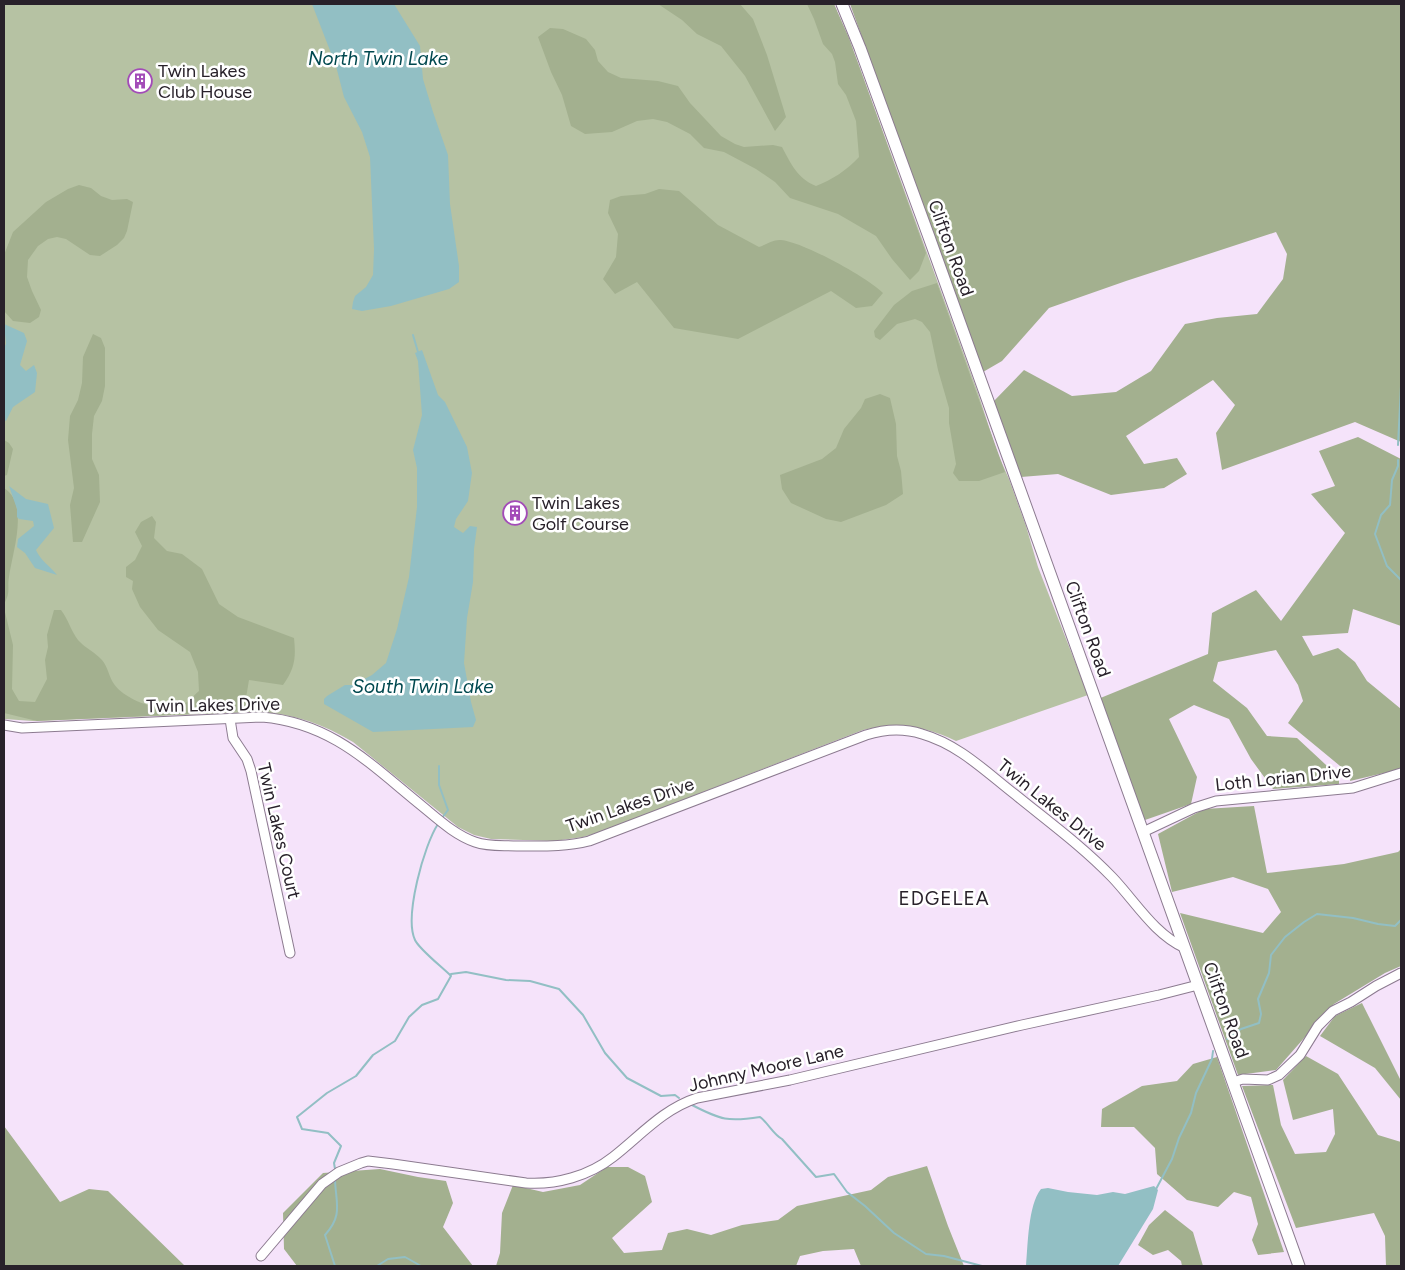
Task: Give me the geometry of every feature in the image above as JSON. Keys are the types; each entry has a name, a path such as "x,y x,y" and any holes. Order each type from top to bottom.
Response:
{"main road":[{"name":"Clifton Road","path":"842,4 929,237 1299,1266"}],"street":[{"name":"Twin Lakes Drive","path":"4,725 22,728 262,717 278,718 320,730 333,738 366,761 446,826 462,836 484,844 563,846 614,832 866,735 887,730 909,731 943,742 970,758 1089,855 1113,877 1167,937 1185,948"},
{"name":"Twin Lakes Court","path":"230,719 233,738 247,759 251,770 290,953"},
{"name":"Loth Lorian Drive","path":"1143,832 1194,808 1216,801 1353,788 1401,773"},
{"path":"1233,1082 1268,1080 1279,1075 1300,1055 1318,1026 1329,1015 1401,973"},
{"name":"Johnny Moore Lane","path":"261,1256 331,1176 349,1167 368,1162 526,1183 544,1184 556,1182 581,1174 604,1163 659,1118 683,1103 697,1098 790,1080 1198,985"}],"shaded area":[{"name":"Twin Lakes Golf Course","path":"4,4 834,4 858,63 978,393 997,452 1026,526 1038,567 1088,695 956,741 933,732 911,727 887,726 863,730 600,832 583,837 554,841 491,839 474,835 458,827 353,742 320,725 285,715 259,712 33,721 4,719"},
{"path":"658,4 740,4 753,19 767,55 786,117 775,131 745,76 721,46 697,34 682,20"},
{"path":"807,4 834,4 849,38 926,253 919,271 910,280 876,236 838,214 790,198 775,182 756,169 724,152 704,148 690,134 667,122 653,119 637,121 612,132 585,134 571,126 562,95 538,37 550,28 563,29 586,39 595,50 598,61 608,72 621,78 658,81 678,86 690,103 721,136 744,147 773,145 782,147 800,175 816,186 839,174 859,157 856,121 846,95 838,84 832,54 823,44"},
{"path":"850,4 1401,4 1401,442 1355,422 1222,470 1216,433 1235,405 1213,380 1126,436 1144,464 1177,458 1187,474 1164,488 1111,495 1058,474 1021,477 993,402 1024,370 1072,396 1116,392 1151,371 1185,324 1217,318 1257,314 1283,279 1287,254 1276,232 1049,308 1002,361 983,372"},
{"path":"79,185 91,188 101,196 112,200 127,199 133,202 124,238 100,256 90,255 66,239 57,237 48,239 38,246 28,260 27,277 41,310 39,317 30,323 13,321 4,311 4,255 13,232 46,202"},
{"path":"659,189 679,191 718,225 759,247 778,240 791,242 819,253 863,278 883,293 872,306 856,308 831,291 738,339 674,328 637,282 615,294 603,279 616,257 618,234 608,213 610,200 621,196 645,194"},
{"path":"937,283 1005,472 979,481 959,481 953,473 956,464 949,423 949,408 930,332 922,322 915,319 897,324 880,340 875,337 874,331 894,305 912,291"},
{"path":"93,334 101,338 105,348 105,386 102,401 94,416 92,434 92,459 99,475 100,502 82,542 73,542 70,505 74,488 68,440 70,416 78,400 82,383 83,357"},
{"path":"880,394 890,398 896,424 897,456 901,471 903,494 886,505 841,522 826,519 791,503 782,489 780,475 822,459 836,448 844,429 861,408 865,399"},
{"path":"1358,437 1401,459 1401,626 1353,609 1348,633 1302,636 1313,656 1338,648 1355,662 1367,681 1401,709 1401,769 1350,781 1351,775 1288,723 1303,701 1298,685 1276,650 1218,662 1213,681 1247,708 1267,736 1297,738 1339,777 1339,784 1273,789 1251,759 1229,719 1194,705 1169,719 1197,777 1191,804 1145,820 1098,699 1208,654 1212,613 1256,590 1281,621 1345,533 1311,494 1335,486 1319,451"},
{"path":"4,440 13,449 7,475 4,476"},
{"path":"4,488 12,495 18,517 8,593 4,604"},
{"path":"152,516 156,522 154,538 167,551 182,554 202,569 219,604 238,617 294,638 294,663 283,685 249,680 246,698 256,709 37,721 4,713 4,608 13,645 12,689 19,701 35,702 47,679 45,660 48,647 47,635 54,610 61,610 78,640 102,660 112,681 119,690 134,700 161,708 170,708 183,704 199,691 198,672 190,652 158,630 140,607 132,589 133,581 126,577 126,567 135,560 142,546 135,532 141,522"},
{"path":"1254,806 1267,873 1344,864 1398,852 1401,849 1401,966 1385,973 1334,1004 1276,1070 1238,1075 1180,913 1263,933 1281,912 1268,889 1233,877 1172,892 1158,834 1204,809"},
{"path":"1362,1003 1401,1081 1401,1100 1375,1068 1320,1036 1335,1016"},
{"path":"1306,1056 1338,1074 1378,1135 1401,1142 1401,1266 1386,1266 1385,1236 1374,1213 1296,1228 1242,1086 1273,1085 1281,1125 1295,1154 1326,1152 1335,1134 1333,1109 1293,1120 1283,1080"},
{"path":"1217,1057 1284,1252 1258,1255 1252,1240 1258,1224 1251,1197 1234,1192 1218,1207 1187,1200 1157,1174 1155,1148 1134,1127 1101,1127 1102,1109 1142,1086 1177,1081 1193,1064"},
{"path":"4,1126 60,1202 89,1189 108,1191 185,1266 4,1266"},
{"path":"927,1166 964,1266 861,1266 854,1249 823,1251 800,1256 796,1266 496,1266 500,1253 502,1213 513,1185 543,1192 580,1185 607,1167 628,1167 645,1176 652,1202 612,1238 624,1253 662,1250 668,1233 687,1229 711,1235 742,1225 778,1220 797,1206 871,1190 888,1177"},
{"path":"380,1169 446,1181 453,1203 443,1227 473,1266 297,1266 284,1249 283,1213 323,1173"},
{"path":"1165,1210 1193,1232 1203,1266 1182,1266 1181,1261 1168,1250 1153,1255 1138,1245 1149,1225"}],"water":[{"name":"North Twin Lake","path":"312,4 394,4 420,46 423,79 448,155 450,204 459,266 459,282 449,289 391,306 362,311 352,309 355,296 366,287 373,275 374,249 370,157 362,132 344,97 336,66"},
{"path":"4,324 24,333 27,341 20,365 26,371 34,365 37,373 35,392 13,407 6,421 4,420 4,347 6,344"},
{"name":"South Twin Lake","path":"422,350 438,395 445,402 467,447 472,473 468,501 456,519 454,527 463,533 470,526 477,527 464,663 476,720 473,727 373,732 324,704 324,699 345,685 353,685 372,675 386,663 397,629 409,577 417,507 417,468 413,450 422,415 418,361 415,353"},
{"path":"9,486 26,499 48,504 54,528 36,550 57,575 35,568 25,553 17,547 18,539 34,526 33,521 17,517 17,509"},
{"path":"1154,1186 1158,1190 1153,1209 1118,1266 1026,1266 1031,1215 1033,1205 1041,1189 1048,1188 1097,1195 1113,1192 1125,1194"}],"waterway":[{"path":"413,335 418,352"},
{"path":"1398,445 1401,386"},
{"path":"1398,460 1398,466 1392,480 1390,505 1381,515 1375,534 1387,566 1401,580"},
{"path":"439,766 439,785 448,810 442,818"},
{"path":"335,1169 334,1163 341,1146 328,1133 302,1129 297,1117 327,1093 356,1076 373,1055 395,1041 409,1017 422,1005 438,999 451,976 417,944 412,929 417,881 427,848 438,824"},
{"path":"1227,1039 1241,1029 1259,1023 1261,1014 1258,999 1269,973 1271,955 1285,937 1304,922 1317,914 1353,918 1395,926 1401,920"},
{"path":"451,974 466,972 506,980 530,981 559,989 583,1015 605,1053 627,1078 661,1096 675,1095 679,1098"},
{"path":"1155,1191 1172,1159 1179,1138 1191,1113 1196,1093 1212,1059 1213,1051"},
{"path":"692,1105 718,1117 732,1119 760,1117 816,1177 834,1174 847,1192 894,1233 926,1254 944,1256 982,1266"},
{"path":"335,1180 336,1215 331,1228 325,1235 335,1266"},
{"path":"377,1266 388,1259 405,1257 421,1266"}],"place":[{"name":"Twin Lakes Club House","path":"140,81"},
{"name":"Twin Lakes Golf Course","path":"515,513"}],"district":[{"name":"EDGELEA","path":"944,898"}]}
